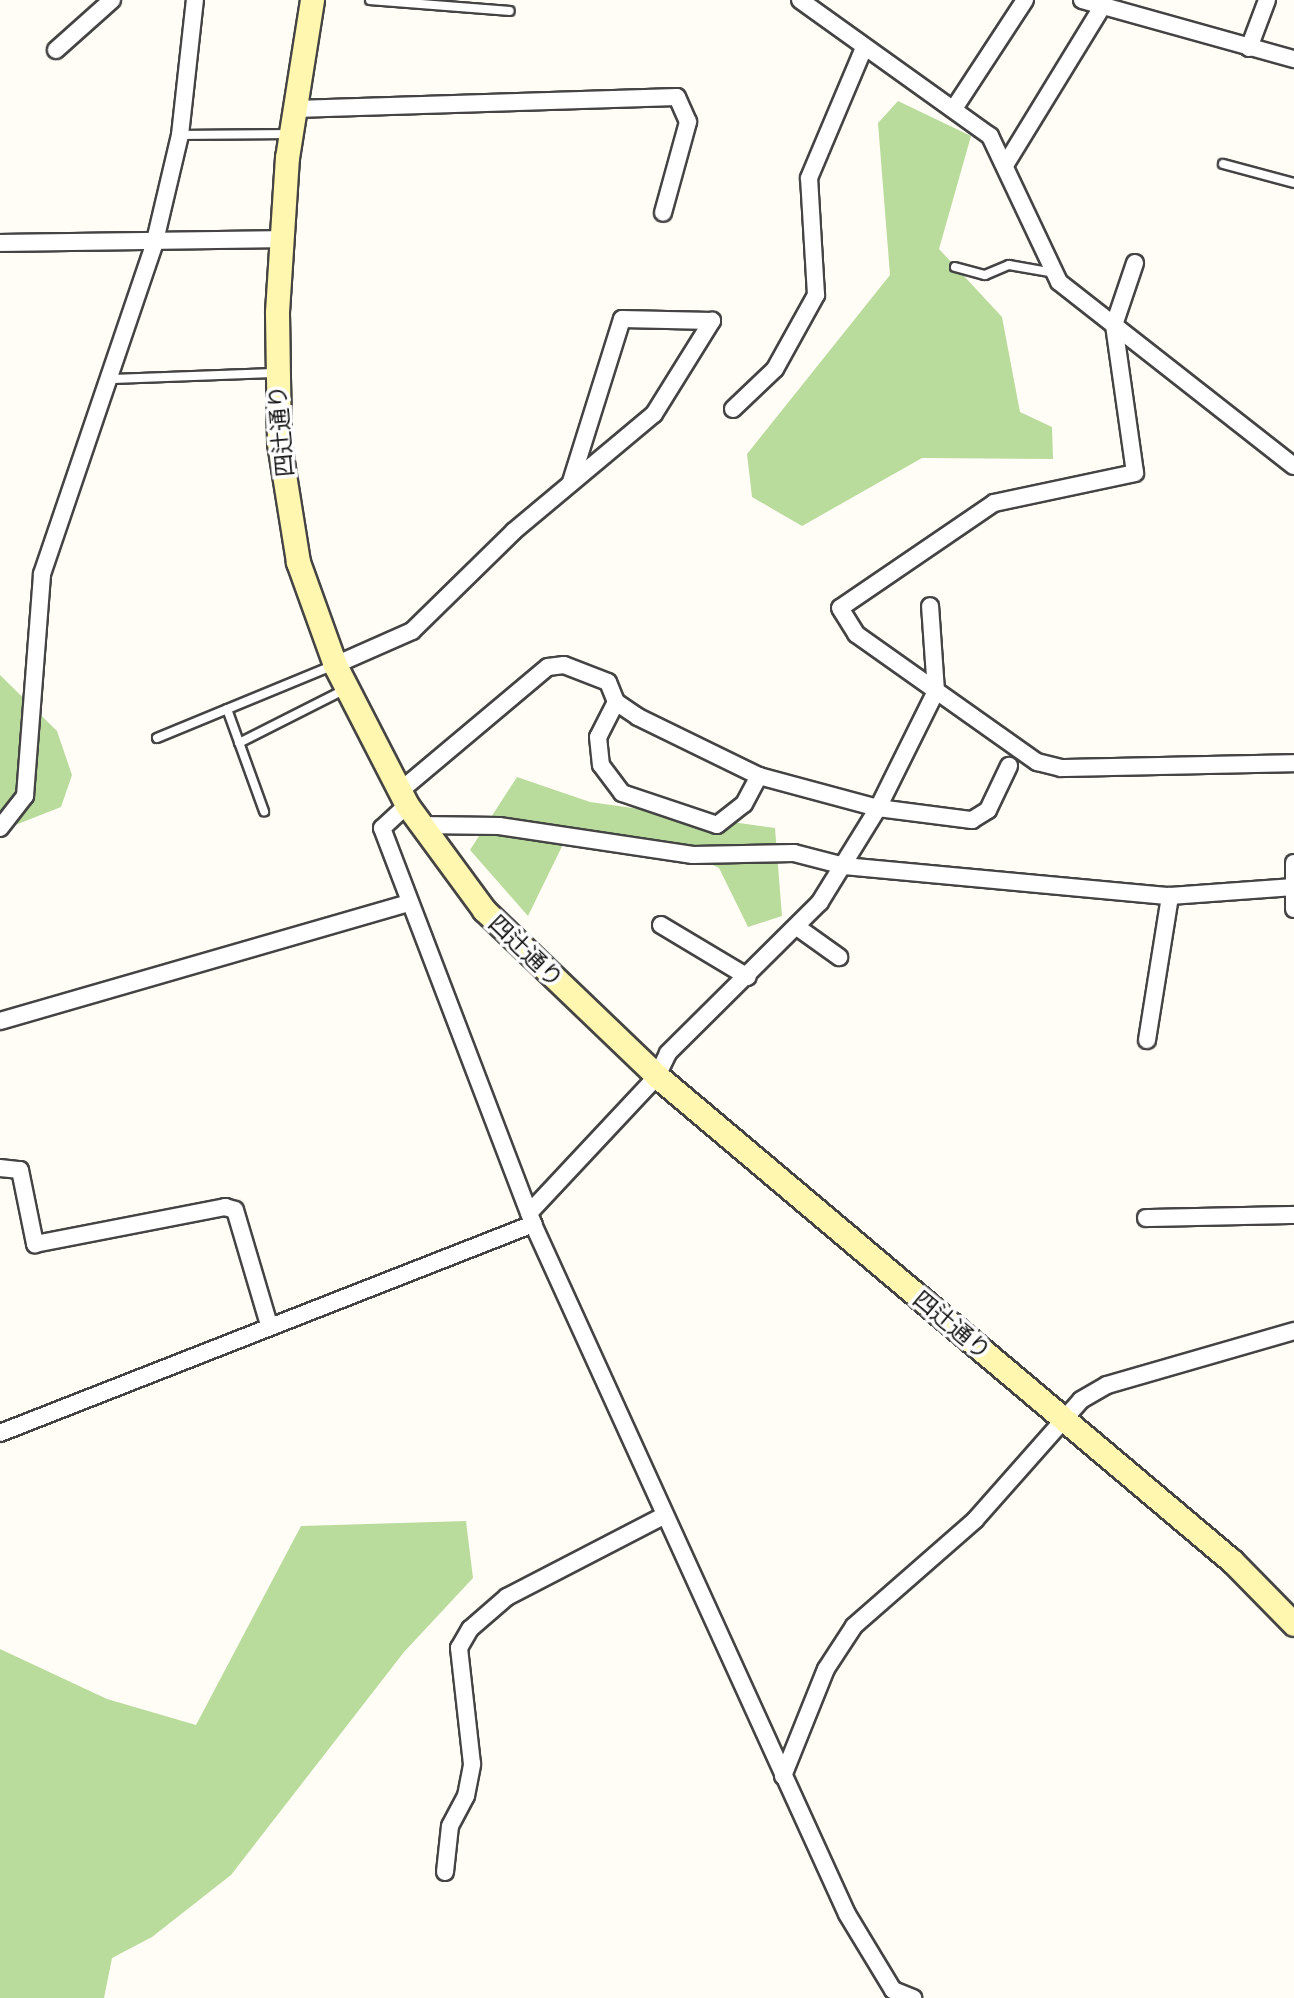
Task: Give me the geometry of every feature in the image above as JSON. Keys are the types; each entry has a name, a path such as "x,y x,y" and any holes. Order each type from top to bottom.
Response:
{"street":[{"path":"56,50 113,0"},
{"path":"0,828 25,796 32,645 51,537 110,379 155,245 180,135 195,0"},
{"name":"四辻通り","path":"312,0 291,134 282,239 276,373 279,443 298,562 335,665 419,825 484,910 657,1076 1232,1561 1294,1624"},
{"path":"800,0 863,50 955,107 990,136 1007,162 1055,273 1114,325 1294,466"},
{"path":"955,107 1025,0"},
{"path":"1249,48 1267,0"},
{"path":"1007,162 1089,2 1294,59"},
{"path":"733,409 775,369 816,295 809,178 863,50"},
{"path":"295,109 677,97 688,122 663,213"},
{"path":"0,243 155,245 282,239"},
{"path":"1135,264 1114,325 1135,473 994,503 840,608 856,634 1037,762 1061,768 1294,763"},
{"path":"335,665 412,631 571,482 654,414 712,321 622,319 571,482"},
{"path":"0,1433 531,1218 657,1076 668,1053 797,927 844,866 936,691 930,606"},
{"path":"913,1998 893,1990 872,1963 663,1516 531,1218 408,903 382,828 404,798 548,667 587,670 608,682 616,702 760,776 877,807 972,820 988,810 1009,766"},
{"path":"616,702 598,737 601,765 622,793 717,825 744,804 760,776"},
{"path":"419,825 499,826 693,855 794,853 844,866 1170,896 1293,887"},
{"path":"1294,863 1294,908"},
{"path":"1147,1040 1170,896"},
{"path":"0,1020 408,903"},
{"path":"661,925 748,977"},
{"path":"797,927 839,957"},
{"path":"0,1168 20,1170 35,1244 235,1210 269,1325"},
{"path":"1146,1218 1294,1215"},
{"path":"783,1776 826,1669 854,1626 975,1520 1066,1422 1081,1401 1107,1385 1294,1331"},
{"path":"445,1872 450,1826 472,1764 460,1648 470,1629 507,1597 663,1516"}],"lane":[{"path":"370,0 510,11"},
{"path":"180,135 291,134"},
{"path":"1223,164 1294,183"},
{"path":"955,267 985,275 1009,265 1055,273"},
{"path":"110,379 276,373"},
{"path":"157,738 335,665"},
{"path":"239,743 347,688"},
{"path":"227,709 264,811"}],"green space":[{"path":"898,101 971,136 939,249 1002,317 1020,412 1052,427 1053,459 922,458 802,526 752,497 747,454 890,275 878,123"},
{"path":"0,675 57,731 72,775 61,807 0,831"},
{"path":"517,777 590,802 775,828 782,916 748,927 719,868 667,843 570,830 528,916 470,850"},
{"path":"466,1521 473,1578 404,1652 231,1875 152,1937 112,1958 104,1998 0,1998 0,1649 107,1699 196,1725 301,1526"}]}
